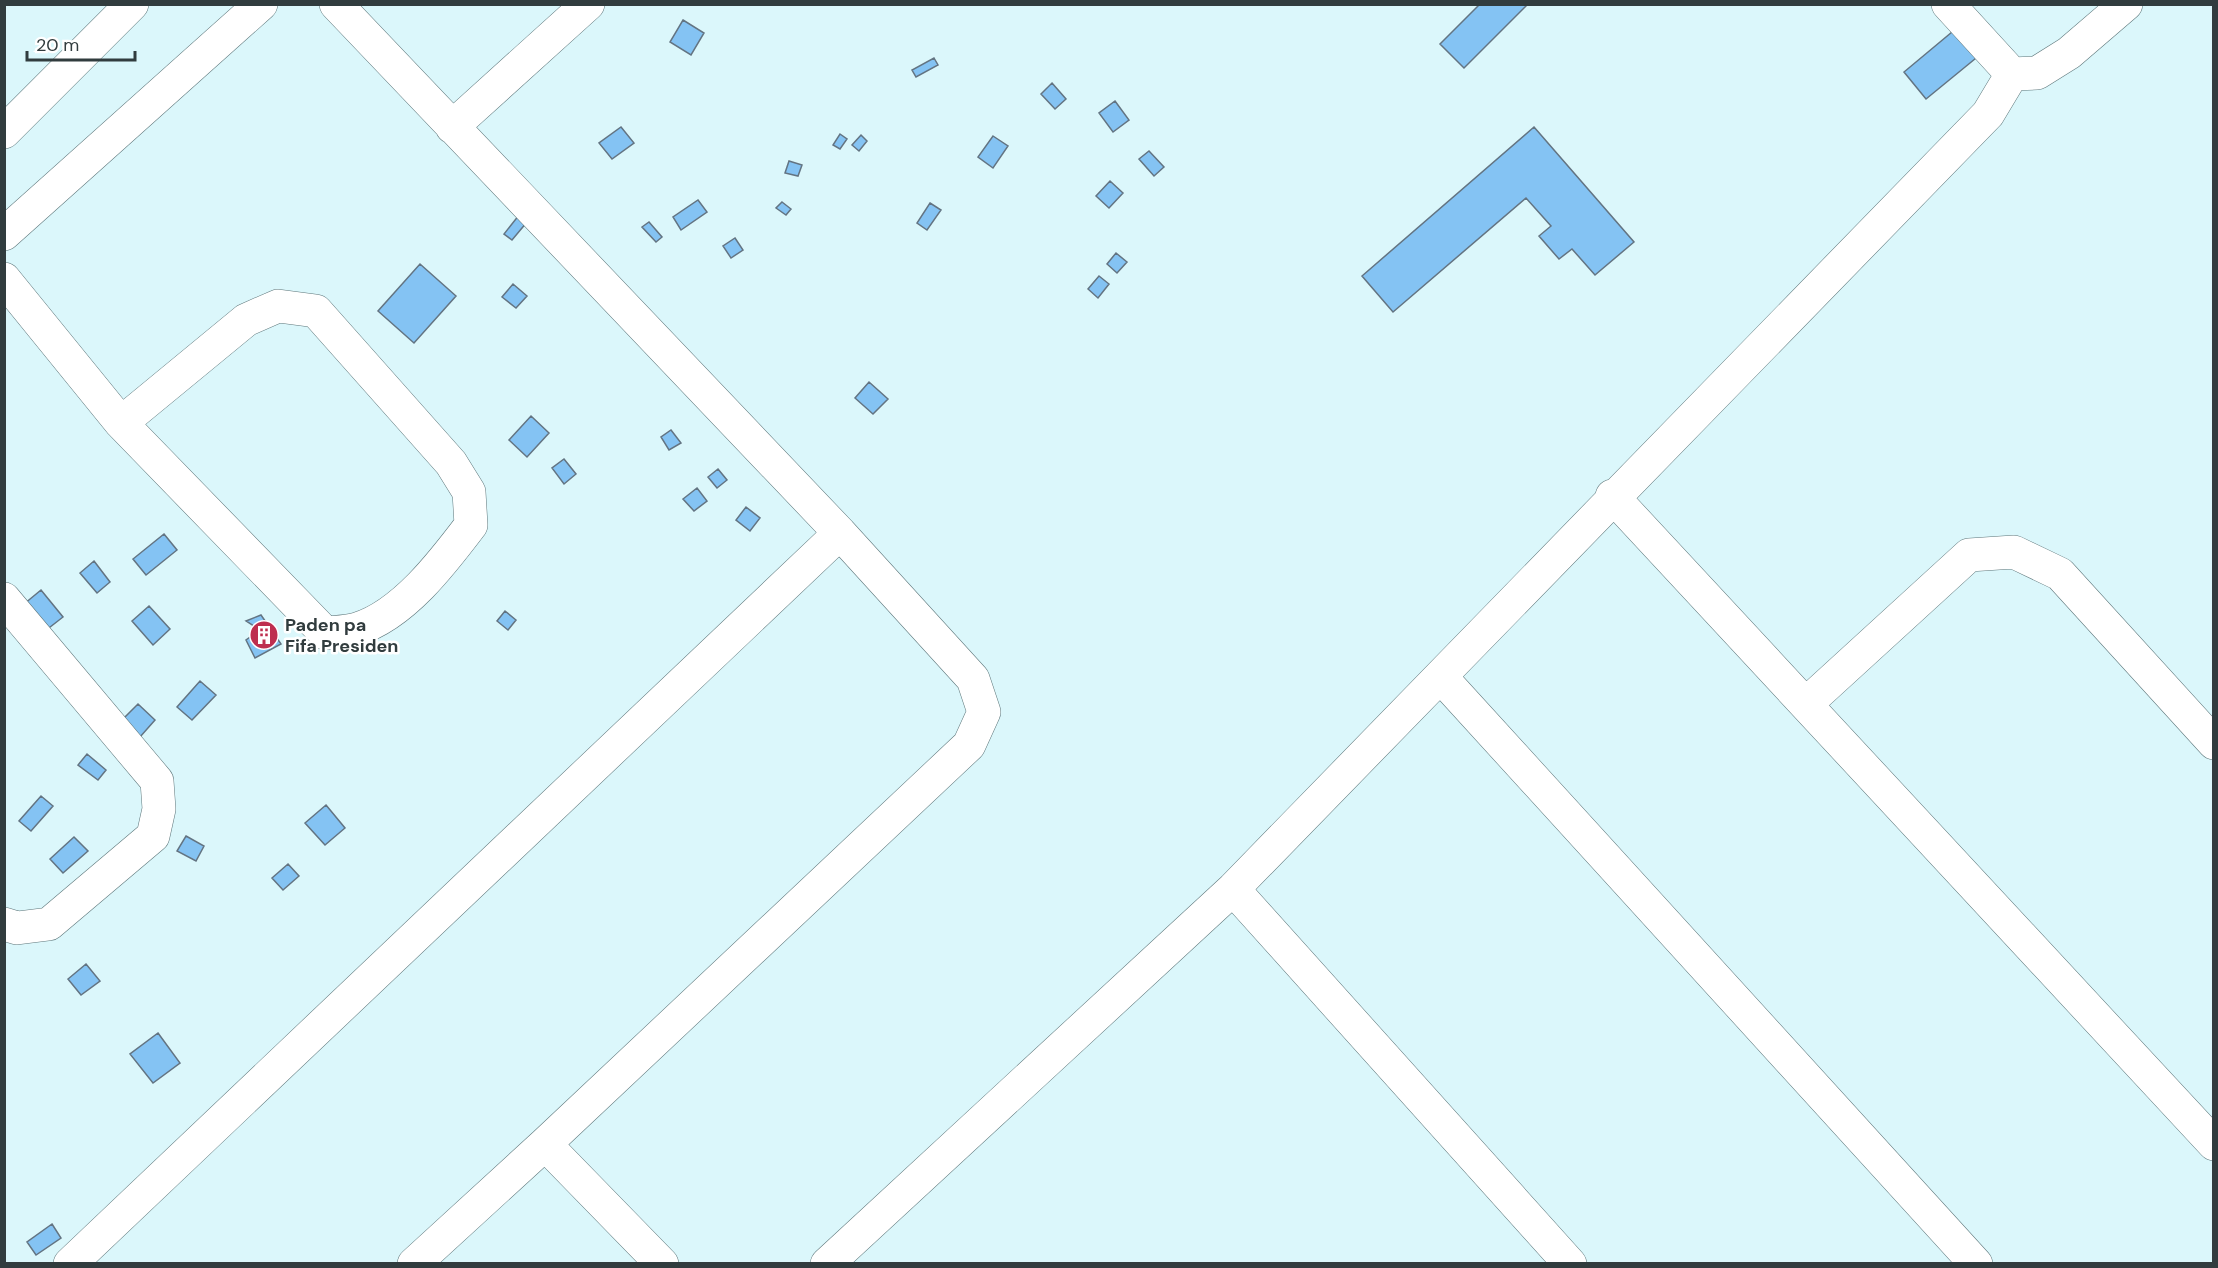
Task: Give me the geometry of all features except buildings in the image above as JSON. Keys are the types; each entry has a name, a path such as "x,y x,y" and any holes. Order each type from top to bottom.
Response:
{"street":[{"path":"4,234 261,4"},
{"path":"336,4 840,533 973,679 984,712 969,745 545,1144 414,1263"},
{"path":"452,127 588,4"},
{"path":"1948,4 2012,74 2037,73 2069,53 2126,4"},
{"path":"4,132 132,5"},
{"path":"827,1263 1233,889 1441,677 1612,496 1988,114 2012,74"},
{"path":"4,279 121,423 325,633 357,629 386,615 436,570 471,525 469,492 451,463 316,311 278,306 246,320 121,423"},
{"path":"1612,496 2214,1144"},
{"path":"70,1263 840,533"},
{"path":"1806,704 1969,555 2014,552 2060,574 2214,742"},
{"path":"4,598 157,781 159,809 153,836 49,924 17,928 4,924"},
{"path":"1441,677 1976,1263"},
{"path":"1233,889 1570,1263"},
{"path":"545,1144 662,1263"}],"place":[{"name":"Paden pa Fifa Presiden","path":"264,635"}]}
